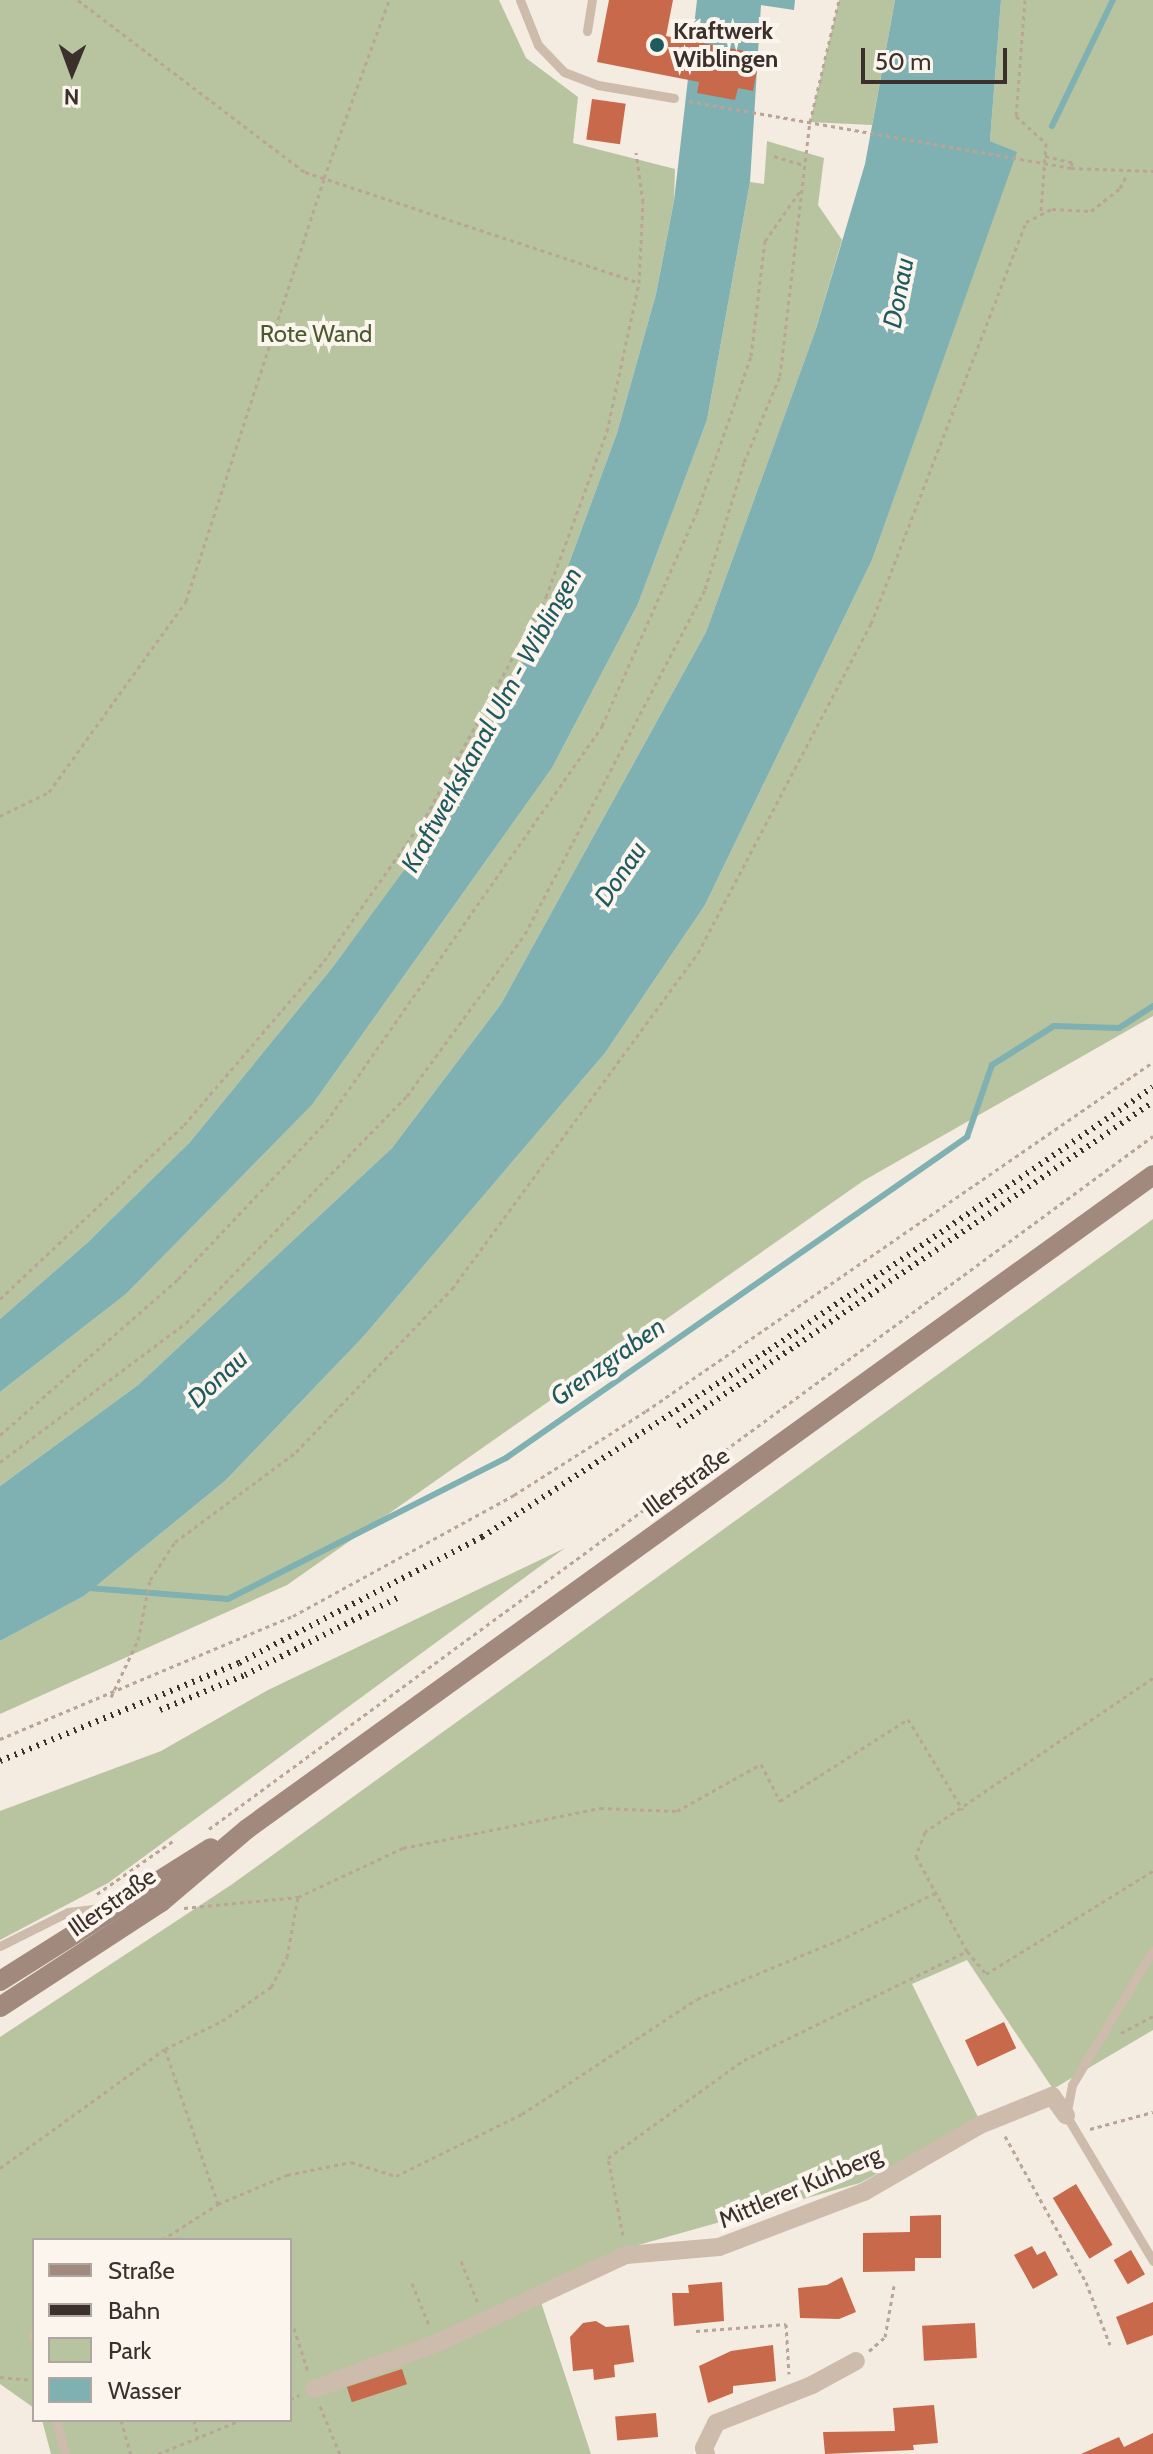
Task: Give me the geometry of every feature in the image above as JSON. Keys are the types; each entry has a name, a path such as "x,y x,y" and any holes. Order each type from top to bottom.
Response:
{"main road":[{"name":"Illerstraße","path":"0,2007 161,1902 247,1829 1153,1175"},
{"name":"Illerstraße","path":"0,1981 113,1907 247,1829"}],"street":[{"name":"Mittlerer Kuhberg","path":"314,2389 437,2343 626,2255 719,2247 864,2192 995,2119 1052,2096 1066,2115"},
{"path":"706,2454 704,2448 716,2423 791,2394 856,2361"}],"lane":[{"path":"520,0 538,45 564,72 598,85 674,98"},
{"path":"587,31 592,0"},
{"path":"0,1946 68,1912 113,1907"},
{"path":"1153,1950 1100,2045 1072,2085 1066,2115 1079,2132 1153,2261"},
{"path":"57,2422 65,2454"}],"path":[{"path":"78,0 305,172 639,283"},
{"path":"0,816 49,792 186,601 324,178 389,0"},
{"path":"0,1462 186,1323 407,1096 525,934 705,589 744,462 780,376 803,165 839,0"},
{"path":"1025,0 1016,116 1046,143 1041,211"},
{"path":"674,98 1071,168 1127,174 1153,171"},
{"path":"0,1299 184,1125 324,961 426,816 546,597 607,431 639,283 643,202 636,152"},
{"path":"774,156 803,165"},
{"path":"1045,156 1072,162 1071,168"},
{"path":"111,1697 131,1659 150,1580 175,1542 296,1452 452,1289 698,953 871,624 1026,222 1041,211 1091,211 1120,188 1127,174"},
{"path":"0,1435 178,1279 326,1122 602,726 697,512 751,356 765,241 800,191"},
{"path":"0,1739 111,1697 293,1616 514,1495 646,1411 1153,1062"},
{"path":"204,1832 1153,1136"},
{"path":"1153,1678 1065,1733 963,1810 925,1832 916,1856 967,1951 986,1974 1153,1871"},
{"path":"161,1902 180,1908 298,1897 403,1848 600,1808 677,1811 761,1764 780,1801 908,1719 963,1810"},
{"path":"68,1912 173,1841"},
{"path":"165,2238 218,2204 287,2175 351,2162 396,2176 522,2114 697,1999 846,1937 937,1892"},
{"path":"0,2168 165,2049 222,2021 271,1987 287,1957 298,1897"},
{"path":"626,2255 608,2158 744,2060 967,1951"},
{"path":"1100,2045 1153,2016"},
{"path":"165,2049 218,2204"},
{"path":"1079,2132 1153,2112"},
{"path":"995,2119 1086,2282 1110,2345"},
{"path":"461,2261 485,2321"},
{"path":"412,2283 437,2343"},
{"path":"856,2361 885,2337 894,2286"},
{"path":"696,2331 786,2324 791,2394"},
{"path":"294,2328 340,2454"},
{"path":"0,2377 32,2380"},
{"path":"122,2422 131,2454"},
{"path":"194,2422 198,2438"},
{"path":"158,2454 236,2422"}],"green space":[{"name":"Rote Wand","path":"0,0 499,0 526,58 578,97 573,143 675,169 674,201 656,294 617,433 557,596 438,825 332,968 190,1142 87,1243 0,1319"},
{"path":"839,0 895,0 872,125 810,122"},
{"path":"1001,0 1153,0 1153,1016 863,1181 287,1585 0,1714 0,1641 84,1596 225,1481 363,1337 605,1053 705,905 872,560 1016,152 990,141"},
{"path":"767,141 824,158 818,205 842,240 816,329 706,632 501,1004 392,1148 138,1385 0,1486 0,1392 126,1294 312,1105 552,768 638,604 707,420 750,182 764,184"},
{"path":"1153,1219 1153,2030 1053,2089 967,1960 912,1984 979,2119 860,2183 624,2249 536,2287 591,2454 51,2454 43,2422 292,2422 292,2238 32,2238 32,2407 0,2384 0,2037 231,1885"},
{"path":"565,1548 108,1883 0,1940 0,1811 161,1751 268,1690"}],"water":[{"path":"697,0 795,0 794,10 761,5 750,182 707,420 638,604 552,768 312,1105 126,1294 0,1392 0,1319 87,1243 190,1142 332,968 438,824 557,596 617,433 656,294 674,201"},
{"name":"Donau","path":"895,0 1001,0 990,141 1017,152 872,560 705,905 605,1053 363,1337 225,1481 84,1596 0,1641 0,1486 138,1385 392,1148 501,1004 706,632 816,329 865,164"}],"building":[{"name":"Kraftwerk Wiblingen","path":"609,0 673,0 666,36 760,54 753,91 738,88 735,100 697,93 699,82 597,62"},
{"path":"592,99 626,104 620,144 586,140"},
{"path":"1004,2022 1016,2048 977,2066 965,2040"},
{"path":"1076,2184 1113,2245 1089,2259 1053,2198"},
{"path":"941,2215 941,2258 915,2258 915,2271 863,2272 863,2233 910,2232 910,2216"},
{"path":"1032,2246 1037,2255 1045,2251 1058,2275 1033,2289 1014,2255"},
{"path":"1131,2250 1145,2274 1128,2284 1114,2260"},
{"path":"842,2277 856,2312 839,2319 800,2318 798,2288 827,2285"},
{"path":"722,2282 724,2321 674,2326 672,2293 689,2293 688,2285"},
{"path":"1153,2302 1153,2335 1127,2345 1116,2317"},
{"path":"596,2321 606,2327 629,2325 634,2362 614,2365 615,2377 594,2380 593,2369 573,2371 570,2337 583,2323"},
{"path":"975,2323 977,2358 924,2361 922,2326"},
{"path":"773,2345 776,2381 733,2386 733,2393 708,2403 699,2366 731,2351"},
{"path":"402,2369 407,2384 352,2402 347,2387"},
{"path":"934,2405 938,2443 913,2445 914,2450 825,2454 823,2432 895,2431 893,2408"},
{"path":"656,2413 658,2437 617,2440 615,2417"},
{"path":"1153,2433 1153,2454 1081,2454 1119,2437 1124,2447"}],"waterway":[{"path":"1052,126 1113,0"},
{"name":"Grenzgraben","path":"89,1588 228,1599 506,1458 967,1137 992,1065 1054,1026 1119,1028 1153,1006"}],"railway":[{"path":"0,1761 239,1663 482,1537 769,1350 1153,1087"},
{"path":"678,1426 1153,1102"},
{"path":"160,1710 245,1675 399,1597"}],"place":[{"name":"Kraftwerk Wiblingen","path":"657,45"}],"water label":[{"name":"Kraftwerkskanal Ulm - Wiblingen","path":"492,720"}]}
